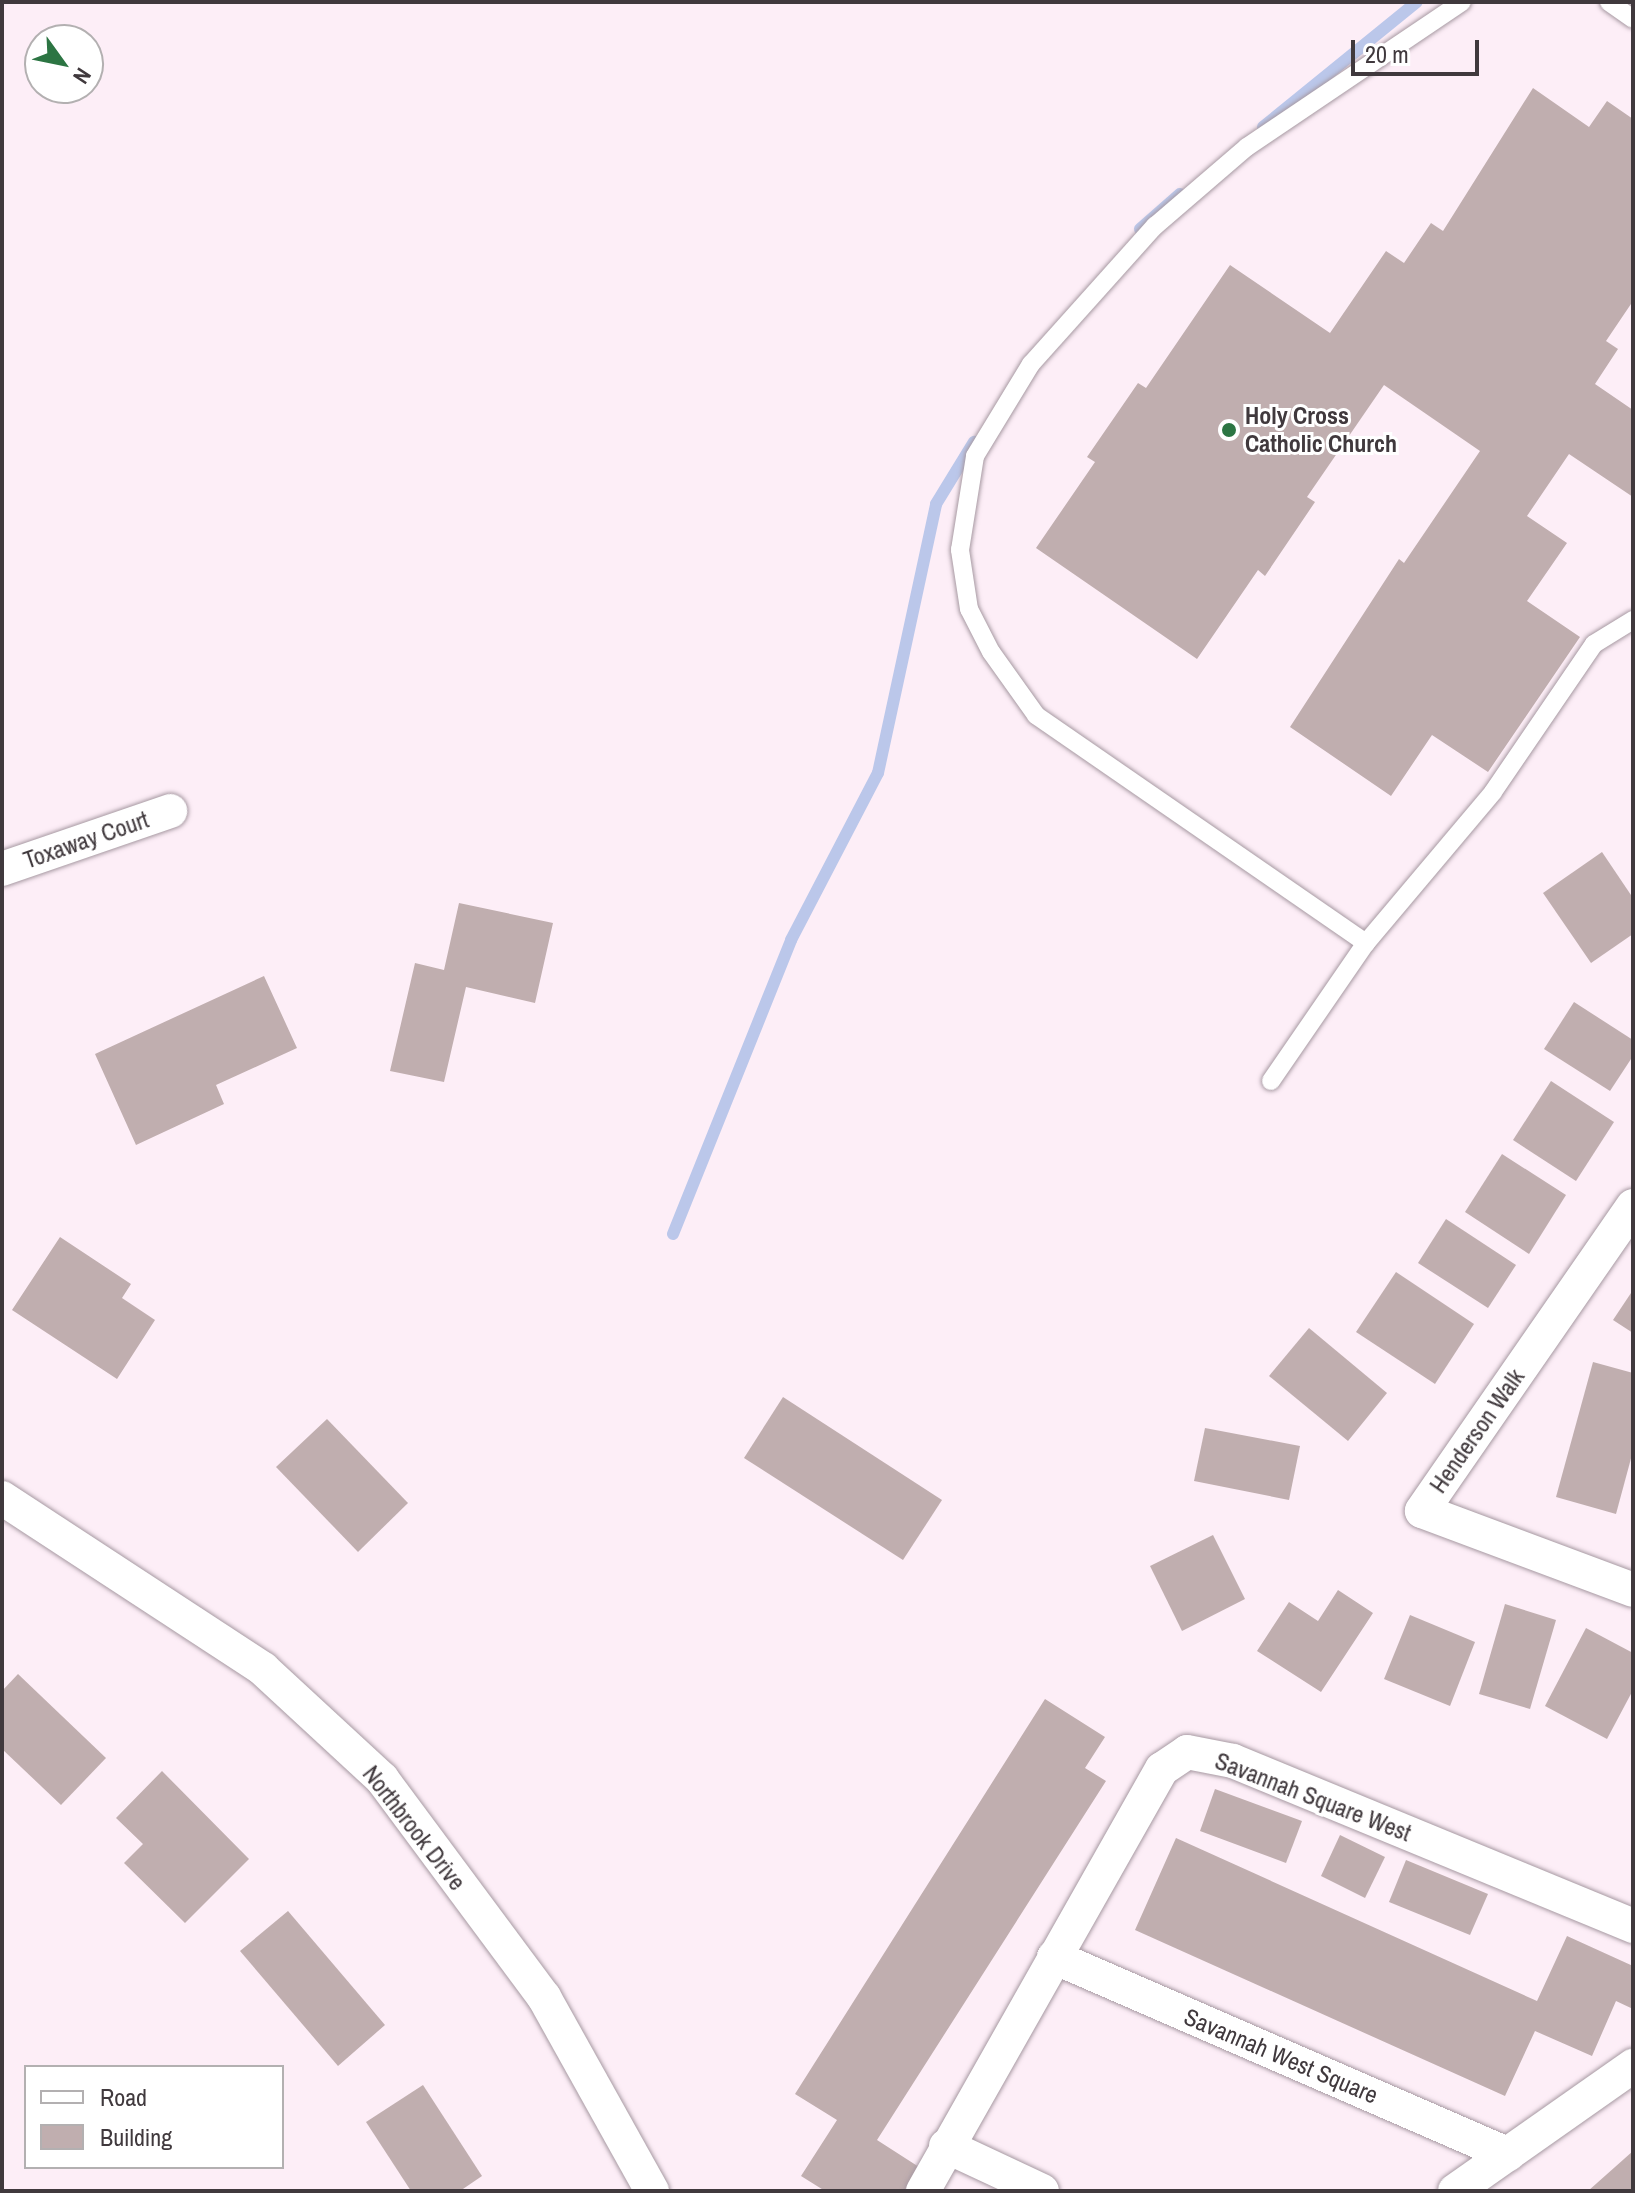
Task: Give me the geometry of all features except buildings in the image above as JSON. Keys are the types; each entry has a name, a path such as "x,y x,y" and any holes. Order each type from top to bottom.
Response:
{"street":[{"name":"Toxaway Court","path":"2,869 170,811"},
{"name":"Henderson Walk","path":"1633,1206 1422,1511 1633,1590"},
{"name":"Northbrook Drive","path":"2,1498 263,1669 382,1779 544,1997 652,2191"},
{"name":"Savannah Square West","path":"923,2191 1162,1769 1187,1752 1233,1761 1633,1926"},
{"name":"Savannah West Square","path":"1054,1957 1508,2154"},
{"path":"1455,2191 1633,2066"},
{"path":"946,2146 1042,2191"}],"lane":[{"path":"1366,943 1036,715 991,652 969,609 960,550 975,456 1031,364 1155,226 1247,147 1462,2"},
{"path":"1609,2 1633,19"},
{"path":"1271,1081 1366,943 1493,792 1594,644 1633,620"}],"waterway":[{"path":"1263,127 1417,2"},
{"path":"1140,229 1180,194"},
{"path":"673,1234 791,940 878,773 936,504 974,442"}],"place":[{"name":"Holy Cross Catholic Church","path":"1229,430"}]}
